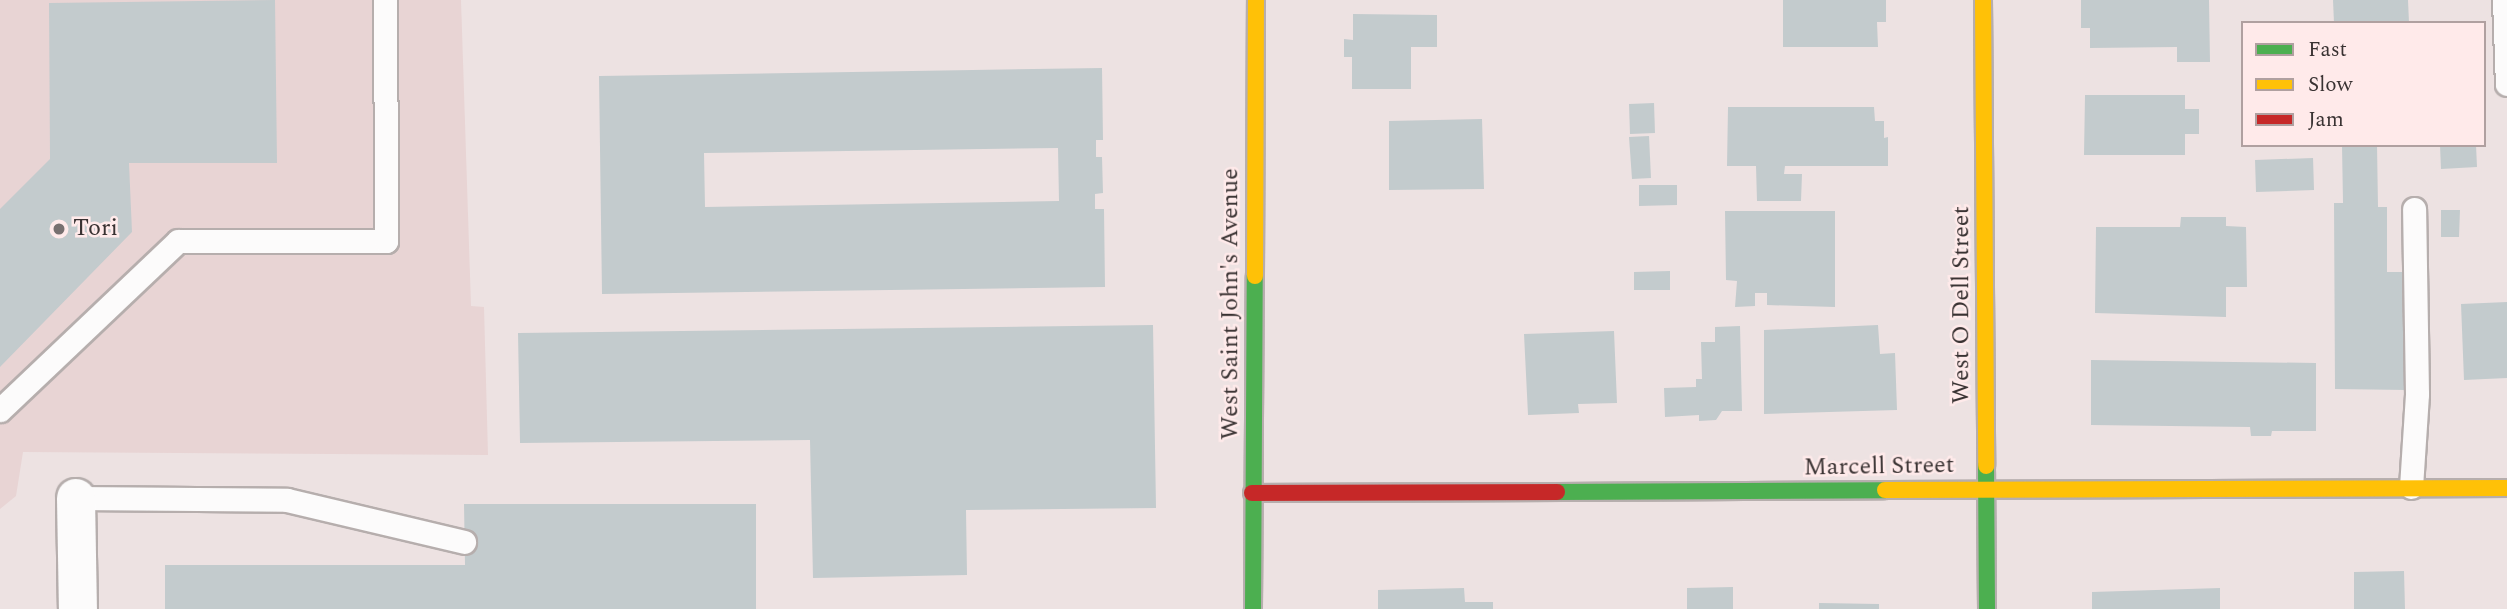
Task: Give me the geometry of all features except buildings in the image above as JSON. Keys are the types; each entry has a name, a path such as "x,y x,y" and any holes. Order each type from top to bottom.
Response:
{"street":[{"name":"West Saint John's Avenue","path":"1253,609 1256,0"},
{"name":"West O Dell Street","path":"1983,0 1987,609"},
{"name":"Marcell Street","path":"1252,493 2507,488"},
{"path":"76,498 78,609"}],"lane":[{"path":"0,410 178,241 386,241 385,0"},
{"path":"2504,0 2507,84"},
{"path":"2411,487 2417,394 2414,209"},
{"path":"76,498 287,500 464,542"}],"shaded area":[{"path":"0,0 461,0 471,306 484,307 488,455 23,452 16,496 0,509"}],"traffic: fast":[{"path":"1253,609 1255,276"},
{"path":"1986,466 1987,609"},
{"path":"1557,492 1885,490"}],"traffic: slow":[{"path":"1255,276 1256,0"},
{"path":"1983,0 1986,466"},
{"path":"1885,490 2507,488"}],"traffic: jam":[{"path":"1252,493 1557,492"}],"place":[{"name":"Tori","path":"59,229"}]}
